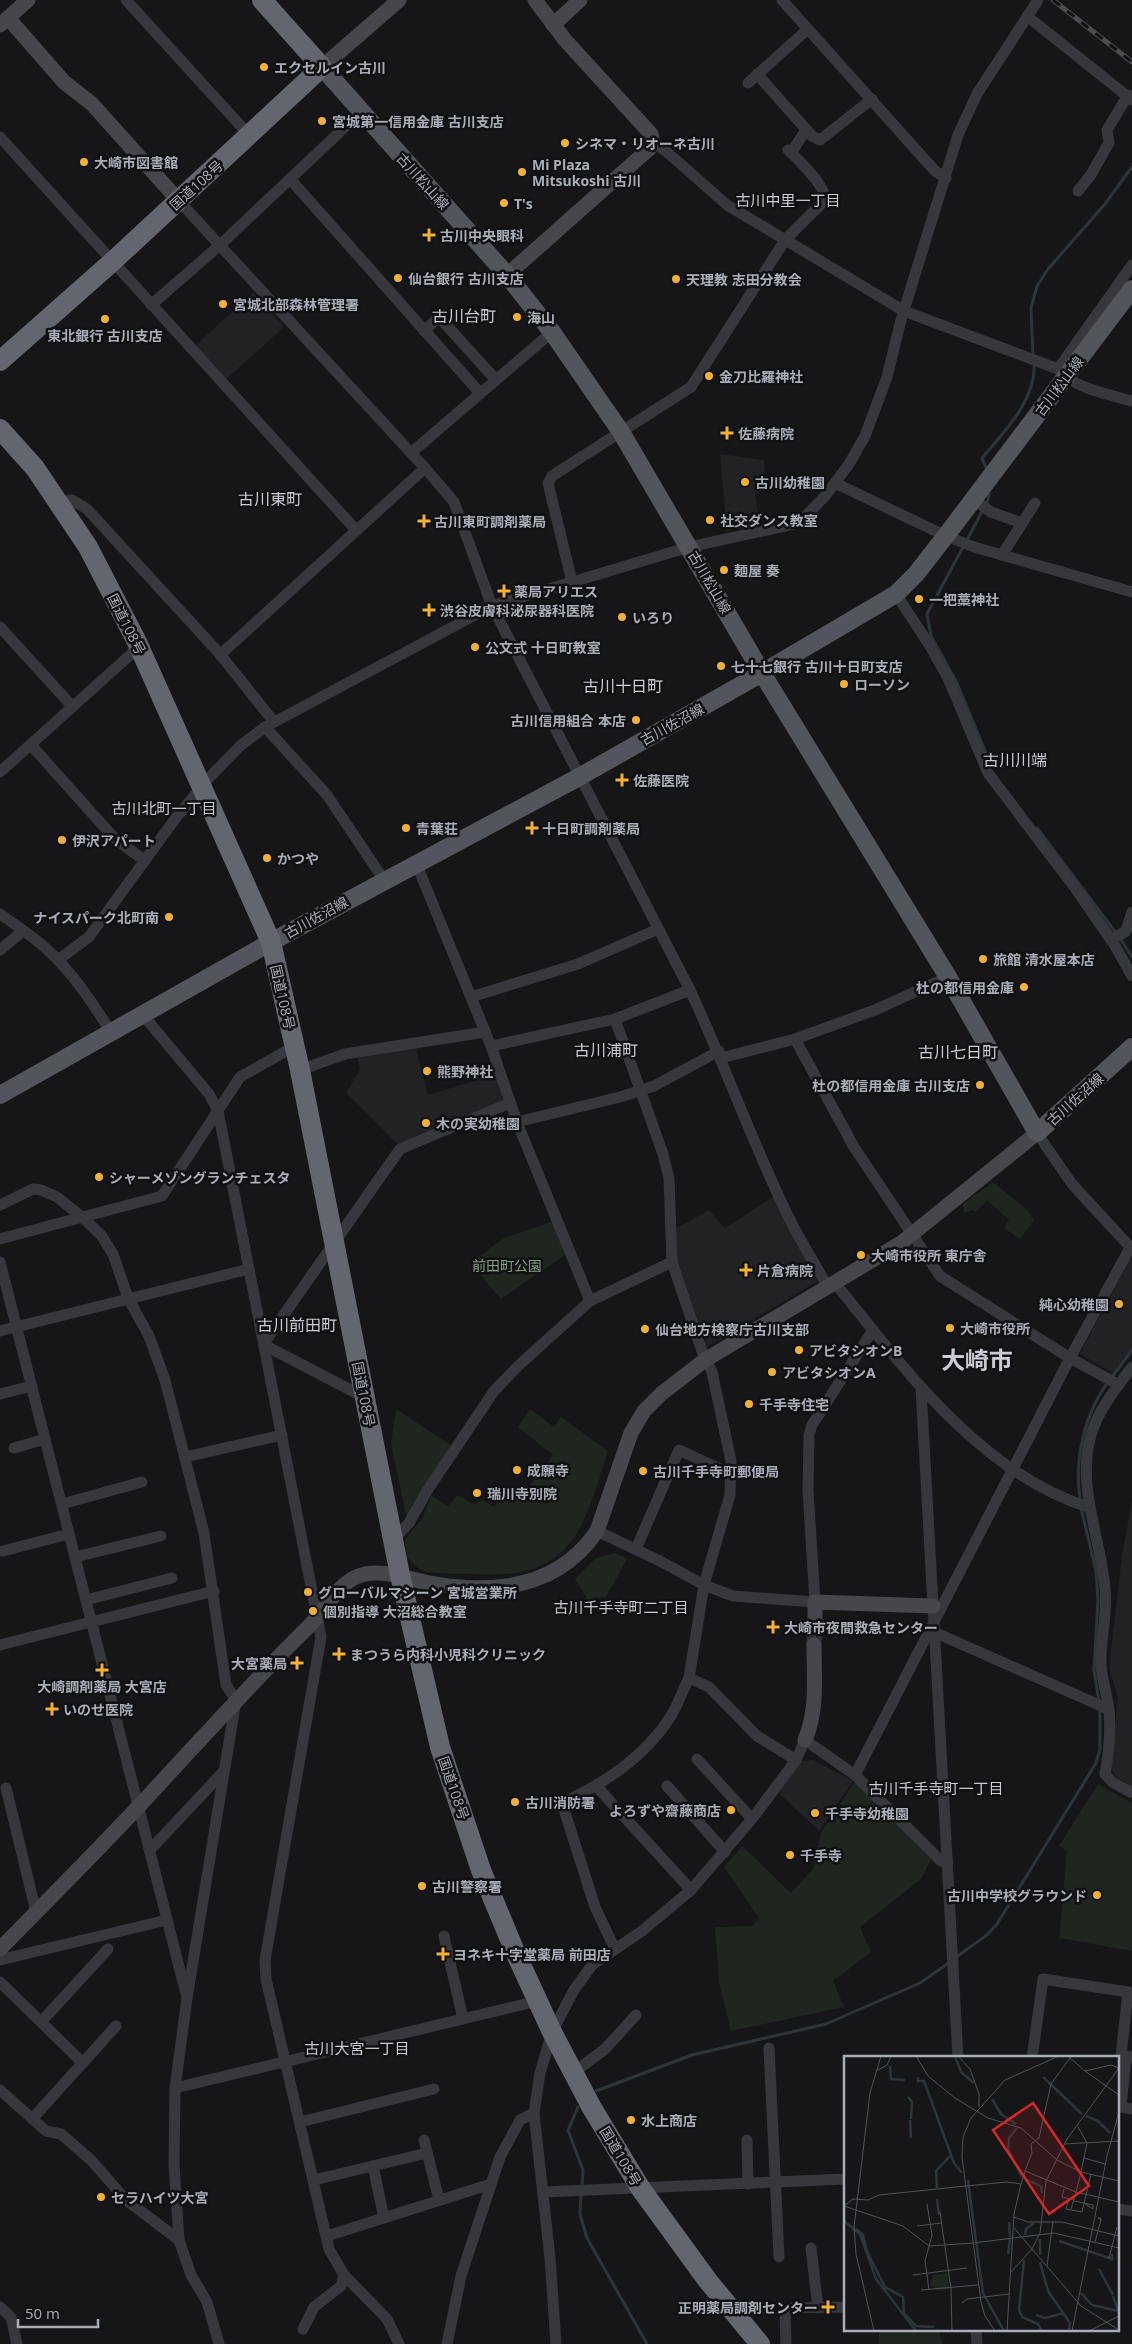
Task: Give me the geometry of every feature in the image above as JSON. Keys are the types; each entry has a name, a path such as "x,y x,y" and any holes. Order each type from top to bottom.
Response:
{"highway":[{"path":"262,0 322,68"},
{"name":"国道108号","path":"0,361 112,262 322,68"},
{"name":"国道108号","path":"0,429 35,468 88,547 139,647 271,942 300,1070 400,1575 440,1747 481,1870 552,2032 573,2073 641,2189 708,2281 760,2344"}],"main road":[{"name":"古川松山線","path":"322,68 507,276 552,332 621,432 762,673 896,594 952,539 1061,373 1132,289"},
{"name":"古川佐沼線","path":"0,1095 271,942 581,776 762,673 948,977 1037,1133 1132,1047"}],"street":[{"path":"28,0 4,22 64,82 92,104 412,453 454,502 492,606 690,990 720,1054 754,1141 793,1224 831,1285 873,1330 921,1388 986,1451 1013,1470 1083,1505"},
{"path":"126,0 250,136"},
{"path":"322,68 400,0"},
{"path":"535,0 553,25 651,134 653,142 668,152 727,205 904,311 1026,356 1061,373 1132,401"},
{"path":"553,25 580,0"},
{"path":"782,0 935,171 946,178"},
{"path":"58,960 89,937 144,860 202,787 240,746 269,724 492,606 689,547 800,523 835,483 849,464 865,436 886,377 904,311 958,135 977,94 1038,0"},
{"path":"1027,16 1130,98 1107,130 1109,143 1078,190"},
{"path":"748,83 808,29"},
{"path":"757,74 806,130 820,140 872,99"},
{"path":"151,304 220,245 362,111"},
{"path":"572,582 548,483 552,476 691,387 786,240 825,200 825,194 816,180 790,151 806,130"},
{"path":"0,137 356,530"},
{"path":"507,276 649,148 653,142"},
{"path":"290,179 480,393"},
{"path":"1061,373 1132,265"},
{"path":"424,331 439,317 496,380"},
{"path":"412,453 552,332"},
{"path":"220,655 425,468"},
{"path":"835,483 952,539 1132,592"},
{"path":"58,502 72,500 87,509 220,655 269,724 327,795 384,880"},
{"path":"976,501 991,512 1022,523"},
{"path":"1002,555 1035,503"},
{"path":"896,594 930,646 948,678 988,773 1075,888 1116,937 1132,976"},
{"path":"0,627 72,706"},
{"path":"0,772 139,647"},
{"path":"30,745 115,839 144,860"},
{"path":"416,863 491,1046 517,1122 590,1301"},
{"path":"1116,937 1126,931 1132,912"},
{"path":"0,914 58,960 84,992 112,1032"},
{"path":"471,997 578,964 658,929"},
{"path":"0,950 23,931"},
{"path":"517,1122 642,1091 720,1054 795,1039 875,1010 948,977"},
{"path":"491,1046 615,1019 690,990"},
{"path":"143,1015 209,1094 218,1111 321,1637 265,1960 266,1979 329,2249 344,2275 387,2319 399,2344"},
{"path":"615,1019 663,1154 668,1178 672,1262 705,1360 712,1372 732,1461 730,1495 704,1585 689,1678 671,1716 641,1753 598,1786 562,1803 595,1907 615,1949"},
{"path":"300,1070 345,1054 485,1032"},
{"path":"795,1039 854,1146 940,1276 1070,1358 1112,1382"},
{"path":"0,1239 162,1196 240,1077 295,1046"},
{"path":"264,1344 400,1149 510,1103"},
{"path":"0,1949 139,1806 236,1700 318,1616 344,1585 357,1576 400,1575 424,1582 484,1587 513,1586 533,1582 565,1565 590,1542 597,1531 630,1433 644,1412 660,1394 705,1360 913,1234 1037,1133 1072,1184 1131,1248 1070,1358 934,1628 855,1775"},
{"path":"0,1205 34,1189 41,1190 57,1197 82,1217 101,1235 113,1254 128,1298 149,1336 162,1371 204,1532 214,1591 226,1685 236,1700 187,1998 175,2088 174,2164 178,2240 190,2275 207,2302 219,2344"},
{"path":"0,1262 187,1998"},
{"path":"394,1540 409,1523 427,1491 494,1391 518,1366 590,1301 672,1262"},
{"path":"0,1330 249,1270"},
{"path":"815,1624 808,1490 809,1435 812,1425 873,1330"},
{"path":"264,1344 364,1396"},
{"path":"1132,1366 1112,1382 1091,1434 1086,1464 1083,1505 1099,1548 1106,1590 1101,1665 1101,1706 1110,1744 1105,1774 1112,1782 1132,1793"},
{"path":"0,1394 32,1386"},
{"path":"921,1388 958,2056"},
{"path":"185,1457 282,1435"},
{"path":"14,1448 45,1439"},
{"path":"636,1549 679,1450 731,1474"},
{"path":"62,1504 142,1482"},
{"path":"597,1531 636,1549 704,1585 733,1596 815,1602 933,1606"},
{"path":"3,1551 69,1534"},
{"path":"75,1557 161,1536"},
{"path":"86,1600 172,1578"},
{"path":"0,1645 214,1591"},
{"path":"934,1628 1101,1706"},
{"path":"556,2344 544,2192 534,2113 540,2073 552,2032 574,1990 592,1965 642,1931 691,1890 752,1819 796,1760 812,1723 814,1706 814,1645"},
{"path":"689,1678 708,1687 757,1736 796,1760"},
{"path":"805,1740 855,1775 941,1861 948,1863"},
{"path":"697,1759 752,1819"},
{"path":"150,1850 224,1771"},
{"path":"598,1786 691,1890"},
{"path":"667,1786 725,1852"},
{"path":"6,1788 36,1912"},
{"path":"0,1960 167,1920"},
{"path":"444,1936 463,2019"},
{"path":"41,2022 108,1949"},
{"path":"1032,2056 1043,1979 1128,1992 1121,2056 1129,2057 1121,2107 1132,2109"},
{"path":"0,1982 83,2063"},
{"path":"175,2088 538,2001"},
{"path":"573,2073 605,2049 636,2015"},
{"path":"32,2119 116,2026"},
{"path":"769,2048 779,2257"},
{"path":"300,2122 434,2089"},
{"path":"0,2090 46,2131 61,2134 91,2160 126,2200 178,2240"},
{"path":"447,2344 461,2276 500,2158 520,2120 534,2113"},
{"path":"424,2140 439,2200"},
{"path":"747,2140 748,2184"},
{"path":"314,2180 427,2153"},
{"path":"373,2166 384,2218"},
{"path":"544,2192 844,2178"},
{"path":"327,2236 491,2184"},
{"path":"811,2248 818,2308"},
{"path":"302,2322 314,2308 341,2286 344,2275"},
{"path":"0,2307 10,2317 17,2344"},
{"path":"786,2344 785,2314 790,2308 844,2307"}],"shaded area":[{"path":"253,293 284,327 225,380 195,346"},
{"path":"720,454 764,460 766,490 755,494 760,525 727,531"},
{"path":"415,1045 428,1095 498,1074 507,1102 401,1147 346,1093 360,1070 357,1055"},
{"name":"片倉病院","path":"774,1196 818,1281 707,1347 676,1259 677,1228 709,1210 725,1228"},
{"name":"純心幼稚園","path":"1130,1260 1132,1261 1132,1347 1113,1373 1080,1354"},
{"path":"1132,1501 1132,1787 1116,1777 1111,1769 1118,1698 1109,1668 1122,1556"},
{"name":"千手寺幼稚園","path":"813,1760 853,1781 819,1831 780,1794 781,1786 802,1761"}],"green space":[{"path":"993,1182 1027,1210 1034,1220 1020,1239 1004,1228 1009,1220 987,1200 976,1212 972,1210 964,1213 963,1204"},
{"name":"前田町公園","path":"554,1221 568,1253 501,1299 470,1263 504,1238"},
{"path":"396,1409 452,1446 407,1520 391,1444"},
{"path":"530,1409 554,1427 561,1417 608,1451 590,1507 580,1529 567,1547 551,1560 531,1570 504,1574 470,1574 435,1573 420,1569 407,1557 405,1540 423,1517 431,1495 448,1506 457,1495 474,1504 482,1500 494,1507 506,1487 521,1497 553,1455 518,1427"},
{"path":"615,1553 627,1559 606,1597 596,1598 589,1602 575,1579 596,1558"},
{"path":"856,1780 931,1859 921,1879 860,1927 871,1952 833,1981 844,2007 731,2031 719,1983 715,1927 752,1926 759,1918 724,1867 742,1846 791,1893 813,1869 821,1833"},
{"name":"古川中学校グラウンド","path":"1098,1784 1132,1803 1132,1951 1059,1938 1067,1851 1059,1846"},
{"path":"879,2332 939,2332 943,2344 879,2344"}],"waterway":[{"path":"1033,357 1031,308 1037,286 1048,269 1105,204 1132,167"},
{"path":"986,468 982,458 1009,426 1025,402 1034,376 1034,363"},
{"path":"987,505 989,493"},
{"path":"983,510 927,614 931,636 957,683 988,758"},
{"path":"1037,828 1116,933"},
{"path":"1120,938 1132,957"},
{"path":"1112,1377 1132,1350"},
{"path":"1080,1499 1078,1468 1083,1438 1093,1409 1108,1382"},
{"path":"1081,1508 1096,1571 1098,1600 1094,1670 1099,1702"},
{"path":"955,1958 987,1935 997,1924 1096,1763 1100,1749 1100,1708"},
{"path":"596,2091 692,2055 826,2024 920,1983 950,1962"},
{"path":"578,2107 568,2130 583,2170 582,2188"},
{"path":"581,2194 580,2214 587,2238 647,2344"}],"tunnel":[{"path":"814,1645 815,1624"}],"railway":[{"path":"1053,0 1132,62"}],"place":[{"name":"エクセルイン古川","path":"264,67"},
{"name":"宮城第一信用金庫 古川支店","path":"322,121"},
{"name":"シネマ・リオーネ古川","path":"565,143"},
{"name":"大崎市図書館","path":"84,162"},
{"name":"Mi Plaza Mitsukoshi 古川","path":"522,172"},
{"name":"T's","path":"504,203"},
{"name":"古川中央眼科","path":"429,235"},
{"name":"仙台銀行 古川支店","path":"398,278"},
{"name":"天理教 志田分教会","path":"676,279"},
{"name":"宮城北部森林管理署","path":"223,304"},
{"name":"海山","path":"517,317"},
{"name":"東北銀行 古川支店","path":"105,319"},
{"name":"金刀比羅神社","path":"709,376"},
{"name":"佐藤病院","path":"727,433"},
{"name":"古川幼稚園","path":"745,482"},
{"name":"社交ダンス教室","path":"710,520"},
{"name":"古川東町調剤薬局","path":"424,521"},
{"name":"麺屋 奏","path":"724,570"},
{"name":"薬局アリエス","path":"504,591"},
{"name":"一把藁神社","path":"919,599"},
{"name":"渋谷皮膚科泌尿器科医院","path":"429,610"},
{"name":"いろり","path":"622,617"},
{"name":"公文式 十日町教室","path":"475,647"},
{"name":"七十七銀行 古川十日町支店","path":"721,666"},
{"name":"ローソン","path":"844,684"},
{"name":"古川信用組合 本店","path":"636,720"},
{"name":"佐藤医院","path":"622,780"},
{"name":"青葉荘","path":"406,828"},
{"name":"十日町調剤薬局","path":"532,828"},
{"name":"伊沢アパート","path":"62,840"},
{"name":"かつや","path":"267,858"},
{"name":"ナイスパーク北町南","path":"169,917"},
{"name":"旅館 清水屋本店","path":"983,959"},
{"name":"杜の都信用金庫","path":"1024,987"},
{"name":"熊野神社","path":"427,1071"},
{"name":"杜の都信用金庫 古川支店","path":"980,1085"},
{"name":"木の実幼稚園","path":"426,1123"},
{"name":"シャーメゾングランチェスタ","path":"99,1177"},
{"name":"大崎市役所 東庁舎","path":"861,1255"},
{"name":"片倉病院","path":"746,1270"},
{"name":"純心幼稚園","path":"1119,1304"},
{"name":"大崎市役所","path":"950,1328"},
{"name":"仙台地方検察庁古川支部","path":"645,1329"},
{"name":"アビタシオンB","path":"799,1350"},
{"name":"アビタシオンA","path":"772,1372"},
{"name":"千手寺住宅","path":"749,1404"},
{"name":"成願寺","path":"517,1470"},
{"name":"古川千手寺町郵便局","path":"643,1471"},
{"name":"瑞川寺別院","path":"477,1493"},
{"name":"グローバルマシーン 宮城営業所","path":"308,1592"},
{"name":"個別指導 大沼総合教室","path":"313,1611"},
{"name":"大崎市夜間救急センター","path":"773,1627"},
{"name":"まつうら内科小児科クリニック","path":"339,1654"},
{"name":"大宮薬局","path":"297,1663"},
{"name":"大崎調剤薬局 大宮店","path":"102,1670"},
{"name":"いのせ医院","path":"52,1709"},
{"name":"古川消防署","path":"515,1802"},
{"name":"よろずや齋藤商店","path":"731,1810"},
{"name":"千手寺幼稚園","path":"815,1813"},
{"name":"千手寺","path":"790,1855"},
{"name":"古川警察署","path":"422,1886"},
{"name":"古川中学校グラウンド","path":"1097,1895"},
{"name":"ヨネキ十字堂薬局 前田店","path":"443,1954"},
{"name":"水上商店","path":"631,2120"},
{"name":"セラハイツ大宮","path":"101,2197"},
{"name":"正明薬局調剤センター","path":"828,2307"}],"district":[{"name":"古川中里一丁目","path":"788,200"},
{"name":"古川台町","path":"464,316"},
{"name":"古川東町","path":"270,499"},
{"name":"古川十日町","path":"623,686"},
{"name":"古川川端","path":"1015,760"},
{"name":"古川北町一丁目","path":"164,808"},
{"name":"古川浦町","path":"606,1050"},
{"name":"古川七日町","path":"958,1052"},
{"name":"古川前田町","path":"297,1325"},
{"name":"大崎市","path":"977,1359"},
{"name":"古川千手寺町二丁目","path":"621,1607"},
{"name":"古川千手寺町一丁目","path":"936,1788"},
{"name":"古川大宮一丁目","path":"357,2048"}]}
